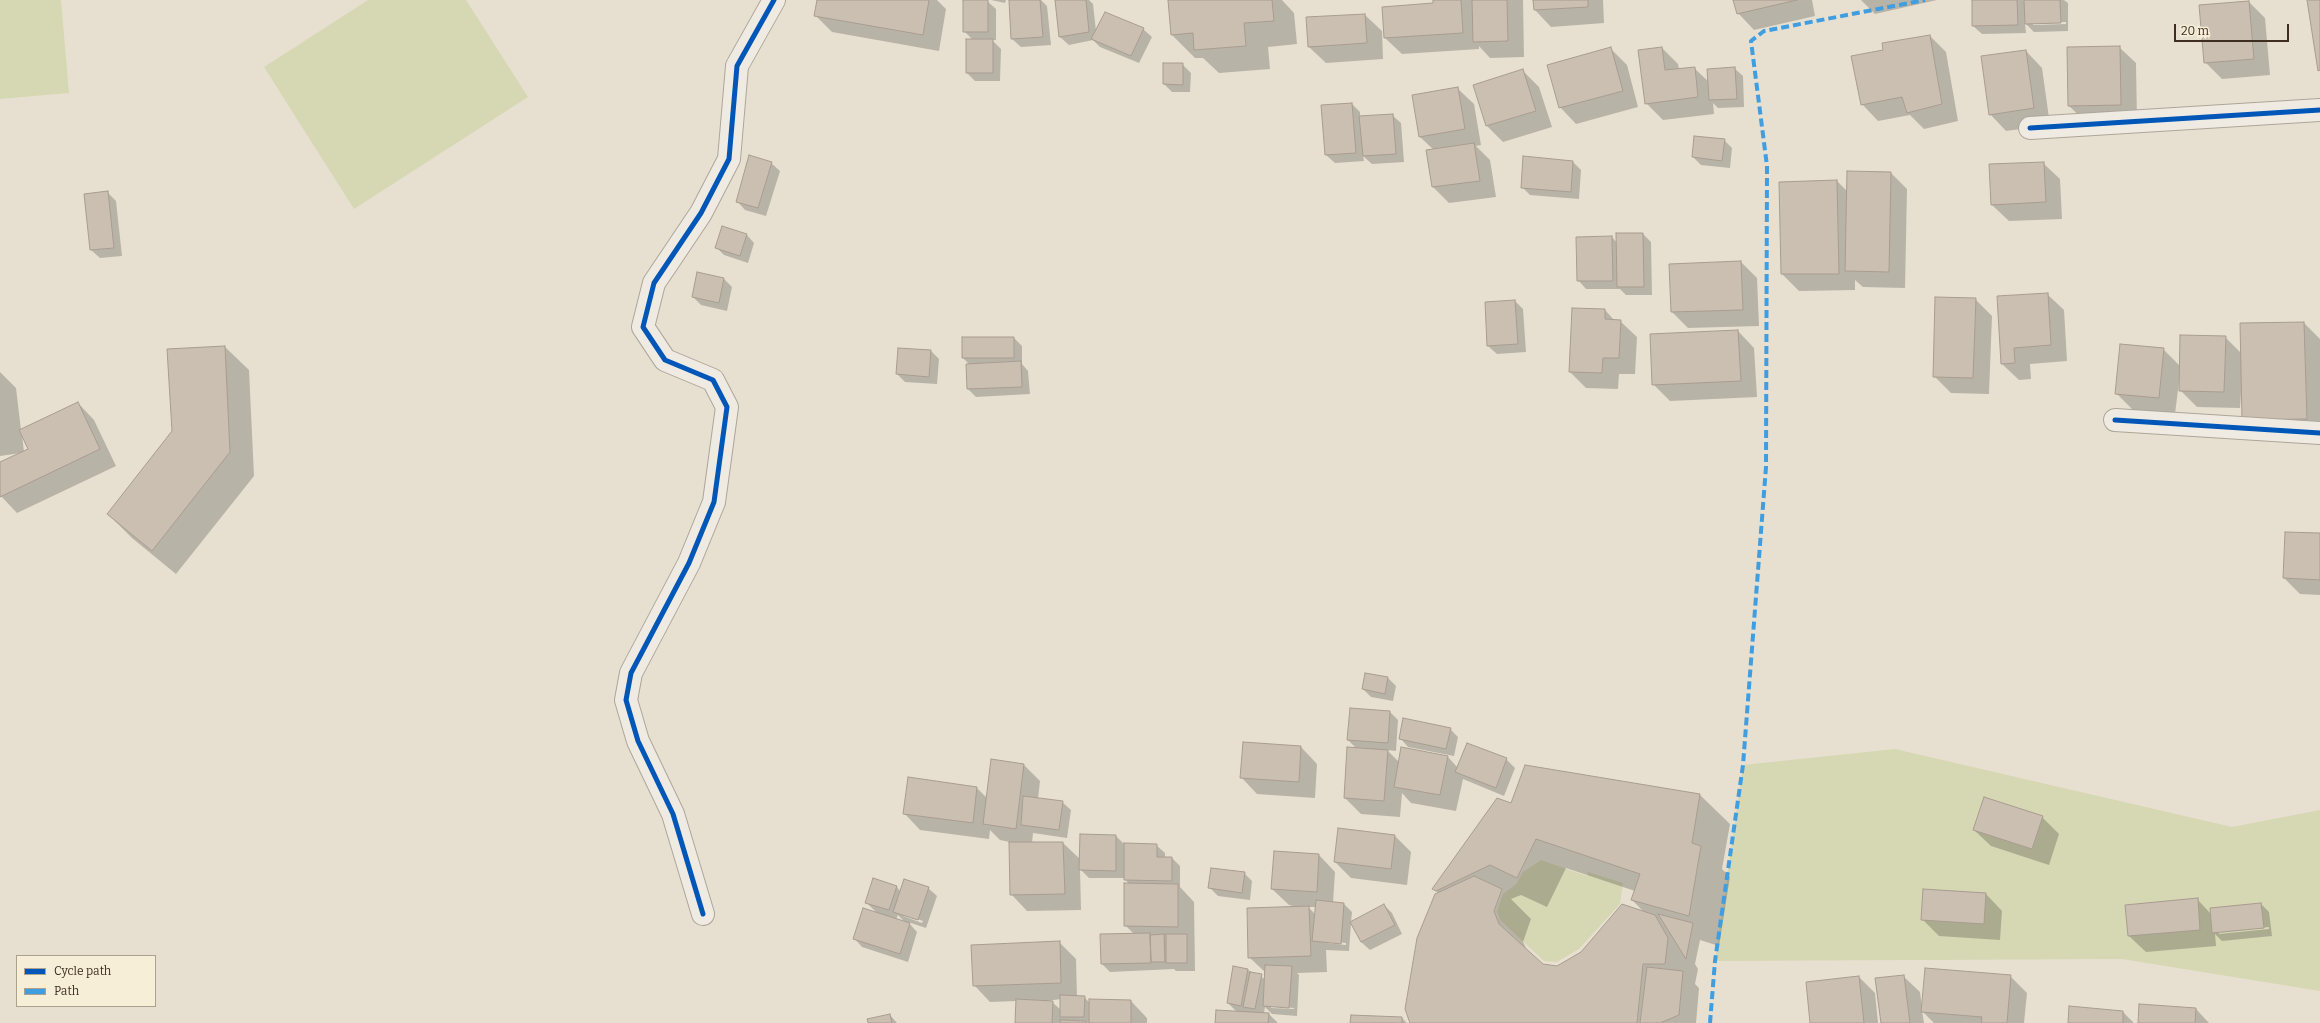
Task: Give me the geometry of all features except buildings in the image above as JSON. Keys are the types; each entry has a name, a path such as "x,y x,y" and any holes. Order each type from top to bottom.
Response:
{"street":[{"path":"703,914 673,814 638,742 626,700 631,673 689,563 714,502 727,407 713,380 666,360 643,327 654,283 701,213 728,159 738,66 774,0"},
{"path":"2030,128 2320,110"},
{"path":"2115,420 2320,433"}],"green space":[{"path":"0,0 61,0 69,93 0,99"},
{"path":"368,0 466,0 528,97 354,209 264,67"},
{"path":"1895,749 2232,827 2320,810 2320,991 2122,959 1715,961 1743,765"},
{"path":"1541,860 1587,876 1588,872 1623,883 1620,904 1579,949 1557,962 1544,961 1500,920 1497,911 1503,894 1516,884 1523,872"}],"marked path":[{"path":"1710,1023 1715,961 1743,765 1766,467 1767,166 1751,41 1764,31 1925,0"}],"cycle path":[{"path":"703,914 673,814 638,741 626,700 631,673 689,563 714,502 727,407 713,380 665,360 643,327 654,283 701,213 729,159 737,66 774,0"},
{"path":"2030,128 2320,110"},
{"path":"2115,420 2320,433"}]}
